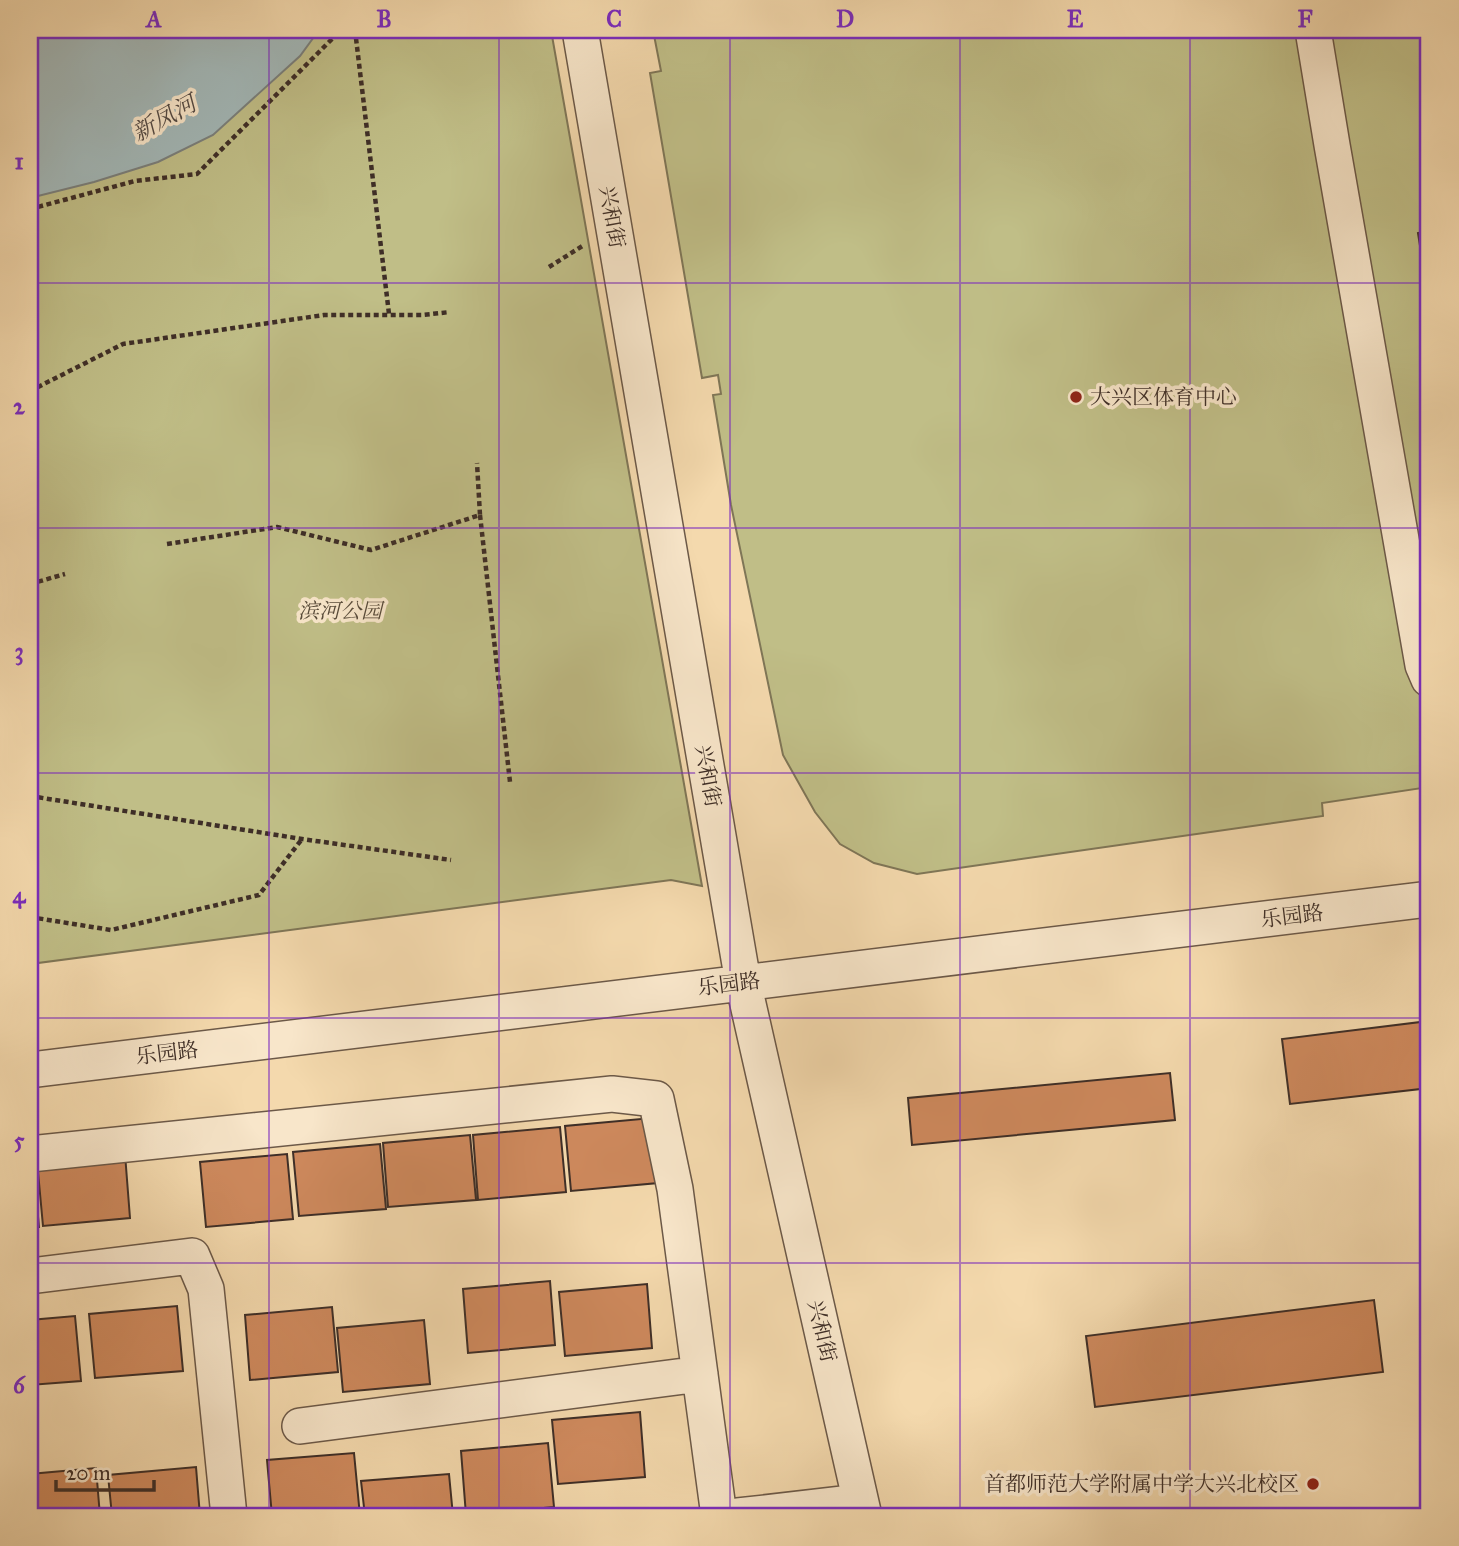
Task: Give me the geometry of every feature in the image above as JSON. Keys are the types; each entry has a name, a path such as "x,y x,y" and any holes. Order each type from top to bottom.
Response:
{"street":[{"name":"兴和街","path":"580,30 743,982 862,1509"},
{"path":"1314,30 1423,665 1429,678"},
{"name":"乐园路","path":"30,1070 1429,899"},
{"path":"30,1154 612,1094 656,1099 675,1189 719,1516"},
{"path":"30,1276 192,1256 206,1289 229,1516"},
{"path":"300,1426 700,1374"},
{"path":"738,1516 862,1509"}],"path":[{"path":"30,209 135,181 197,174 341,30"},
{"path":"355,30 389,314"},
{"path":"549,267 588,242"},
{"path":"30,391 123,344 324,315 450,313"},
{"path":"477,463 480,515 510,782"},
{"path":"167,544 277,527 371,550 480,515"},
{"path":"30,584 65,574"},
{"path":"30,738 37,797"},
{"path":"30,796 451,860"},
{"path":"30,917 111,930 259,895 302,839"}],"green space":[{"name":"滨河公园","path":"30,30 551,30 702,886 671,880 30,964"},
{"name":"大兴区体育中心","path":"653,30 1429,30 1429,787 1322,803 1323,816 917,874 874,863 840,844 815,812 783,755 731,505 713,395 721,394 718,375 702,378 650,73 661,71"}],"water":[{"name":"新凤河","path":"30,30 319,30 300,56 213,135 158,162 30,198"}],"building":[{"path":"1429,231 1429,303 1418,233"},
{"path":"1429,1021 1429,1088 1290,1104 1282,1039"},
{"path":"1170,1073 1175,1120 912,1145 908,1098"},
{"path":"652,1118 658,1183 571,1191 565,1126"},
{"path":"560,1127 566,1192 478,1200 473,1135"},
{"path":"470,1135 476,1200 388,1207 383,1143"},
{"path":"380,1144 386,1209 299,1216 293,1152"},
{"path":"125,1154 130,1218 43,1226 37,1161"},
{"path":"287,1154 293,1219 206,1227 200,1162"},
{"path":"30,1162 33,1162 39,1227 30,1227"},
{"path":"550,1281 555,1345 468,1353 463,1289"},
{"path":"647,1284 652,1348 565,1356 559,1292"},
{"path":"1374,1300 1383,1372 1095,1407 1086,1336"},
{"path":"177,1306 183,1371 95,1378 89,1314"},
{"path":"332,1307 338,1372 250,1380 245,1315"},
{"path":"75,1316 81,1381 30,1385 30,1320"},
{"path":"424,1320 430,1384 343,1392 337,1328"},
{"path":"640,1412 645,1477 558,1484 552,1420"},
{"path":"548,1443 554,1507 466,1515 461,1451"},
{"path":"354,1453 360,1516 272,1516 267,1460"},
{"path":"196,1467 200,1516 112,1516 108,1475"},
{"path":"96,1468 100,1516 30,1516 30,1474"},
{"path":"449,1474 453,1516 365,1516 361,1481"}],"place":[{"name":"大兴区体育中心","path":"1076,397"},
{"name":"首都师范大学附属中学大兴北校区","path":"1313,1484"}]}
